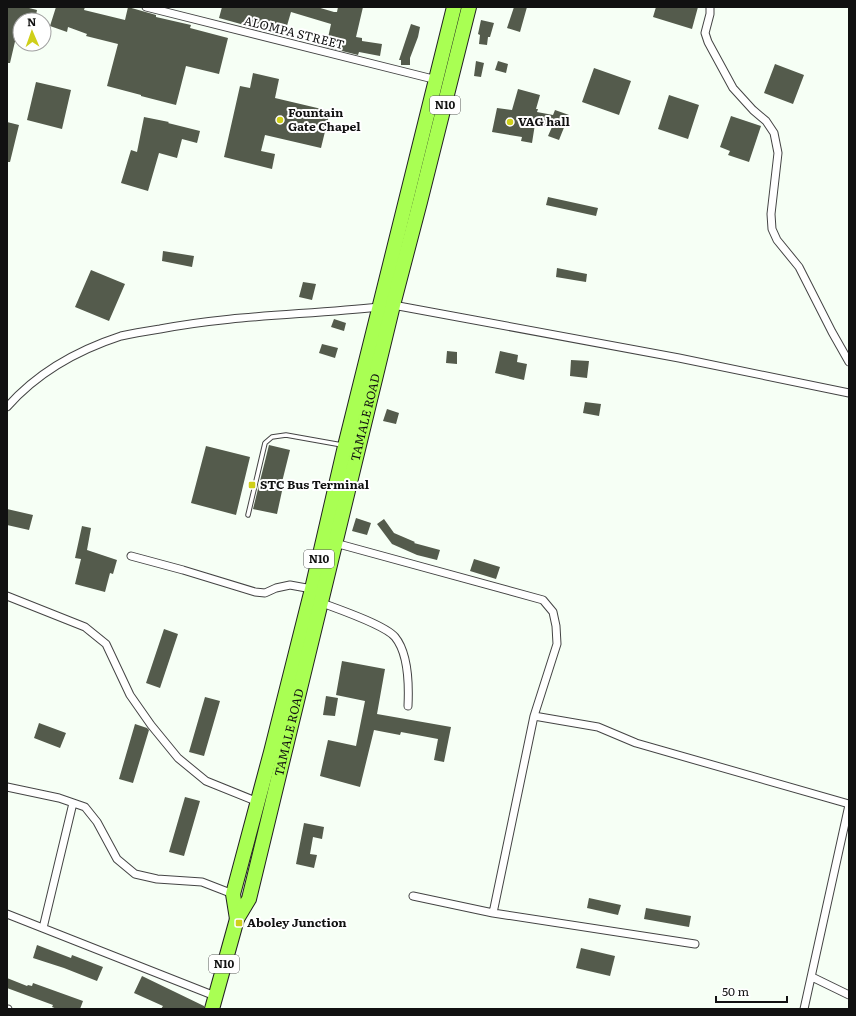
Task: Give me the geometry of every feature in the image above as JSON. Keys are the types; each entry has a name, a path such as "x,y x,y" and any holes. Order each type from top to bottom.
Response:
{"highway":[{"name":"TAMALE ROAD","path":"237,919 233,894 347,456 393,304 414,200 428,108 437,80 454,7"},
{"name":"TAMALE ROAD","path":"214,1002 237,919 249,899 322,603 335,542 347,456 380,307 414,200 469,7"}],"street":[{"name":"ALOMPA STREET","path":"146,7 437,80"},
{"path":"710,7 710,14 705,33 708,42 733,88 753,110 766,120 774,133 778,153 770,214 772,229 778,240 799,267 849,362"},
{"path":"393,304 679,358 849,393"},
{"path":"7,407 18,395 55,366 86,350 122,336 192,323 247,317 380,307"},
{"path":"335,542 543,600 553,612 556,626 557,644 534,716 493,913"},
{"path":"131,556 255,592 265,592 290,585 312,589"},
{"path":"7,596 85,627 106,644 130,695 151,725 178,758 206,781 258,802"},
{"path":"322,603 383,628 395,636 404,653 409,684 408,706"},
{"path":"534,716 598,727 636,743 849,804 804,1009"},
{"path":"7,787 59,798 85,807 97,822 117,859 135,874 157,878 202,882 233,894"},
{"path":"43,928 73,802"},
{"path":"413,896 493,913 695,944"},
{"path":"7,914 43,928 214,1002"},
{"path":"812,977 849,995"}],"lane":[{"path":"248,515 265,443 272,437 286,435 347,456"}],"building":[{"path":"7,7 25,7 37,10 37,12 12,12 13,52 10,63 7,63"},
{"path":"56,7 85,7 84,10 125,20 128,7 156,15 156,17 191,25 190,28 228,38 219,74 186,66 176,105 107,86 118,44 86,36 87,34 68,27 67,32 52,27 52,20"},
{"path":"222,7 317,7 337,12 338,7 363,7 356,37 362,38 362,41 382,44 380,56 359,52 358,55 326,47 331,24 291,12 284,36 219,18"},
{"path":"514,7 527,7 520,32 507,28"},
{"path":"656,7 698,7 692,29 653,17"},
{"path":"481,20 494,23 490,37 488,37 487,45 479,44 480,35 478,34"},
{"path":"411,24 420,27 418,37 410,58 410,65 401,65 401,60 399,60"},
{"path":"476,61 484,63 481,77 474,76"},
{"path":"498,61 508,64 506,73 495,70"},
{"path":"775,64 804,75 793,104 764,93"},
{"path":"594,68 631,81 619,115 582,102"},
{"name":"Fountain Gate Chapel","path":"253,73 279,79 275,98 330,111 321,148 265,135 261,151 275,154 272,169 224,157 240,86 250,88"},
{"path":"36,82 71,90 62,129 27,120"},
{"path":"518,89 540,95 536,109 538,109 537,112 553,115 555,110 569,115 559,140 548,136 552,127 535,124 532,143 521,141 522,137 492,132 497,108 512,110"},
{"path":"669,95 699,105 688,139 658,129"},
{"path":"731,116 761,126 749,162 728,155 730,151 720,147"},
{"path":"144,117 169,122 168,123 200,131 197,143 182,139 177,158 159,153 148,191 121,183 131,150 137,152"},
{"path":"7,122 19,125 10,162 7,162"},
{"path":"548,197 598,208 596,216 546,205"},
{"path":"163,251 194,256 192,267 162,261"},
{"path":"557,268 587,274 586,282 556,277"},
{"path":"91,270 125,284 109,321 75,307"},
{"path":"303,282 316,284 312,300 299,297"},
{"path":"334,319 346,323 344,331 331,327"},
{"path":"322,344 338,348 335,358 319,353"},
{"path":"447,351 457,352 457,364 446,363"},
{"path":"500,351 518,355 517,362 527,364 524,380 495,373"},
{"path":"571,360 589,361 587,378 570,376"},
{"path":"585,402 601,404 599,416 583,413"},
{"path":"387,409 399,413 396,424 383,421"},
{"path":"269,445 290,450 280,490 282,491 277,514 253,509"},
{"path":"206,446 250,457 236,515 191,503"},
{"path":"7,509 33,515 29,530 7,525"},
{"path":"356,518 371,523 367,535 352,531"},
{"path":"384,519 394,533 415,542 414,543 440,550 437,560 417,555 392,544 377,524"},
{"path":"82,526 91,528 87,550 117,560 113,574 110,573 105,592 75,584 81,559 75,558"},
{"path":"474,559 500,567 496,579 470,571"},
{"path":"164,629 178,634 160,688 146,683"},
{"path":"342,661 385,669 377,714 451,727 444,762 434,760 438,739 401,732 400,735 374,730 360,787 320,776 328,740 356,746 365,701 336,695"},
{"path":"326,696 338,698 335,716 323,715"},
{"path":"205,697 220,701 204,756 189,752"},
{"path":"39,723 66,733 60,748 34,738"},
{"path":"135,724 149,730 133,783 119,779"},
{"path":"185,797 200,801 184,856 169,852"},
{"path":"304,823 324,827 322,839 313,837 310,854 317,855 314,868 296,864"},
{"path":"589,898 621,905 618,915 587,908"},
{"path":"646,908 691,916 689,927 644,919"},
{"path":"37,945 71,958 72,955 103,967 97,981 33,958"},
{"path":"581,948 615,956 610,976 576,968"},
{"path":"142,976 204,1006 204,1009 161,1009 163,1006 134,993"},
{"path":"7,978 27,986 32,986 33,983 83,1001 80,1009 57,1009 52,1007 53,1005 7,988"}],"place":[{"name":"Fountain Gate Chapel","path":"280,120"},
{"name":"VAG hall","path":"510,122"},
{"name":"STC Bus Terminal","path":"252,485"},
{"name":"Aboley Junction","path":"239,923"}]}
